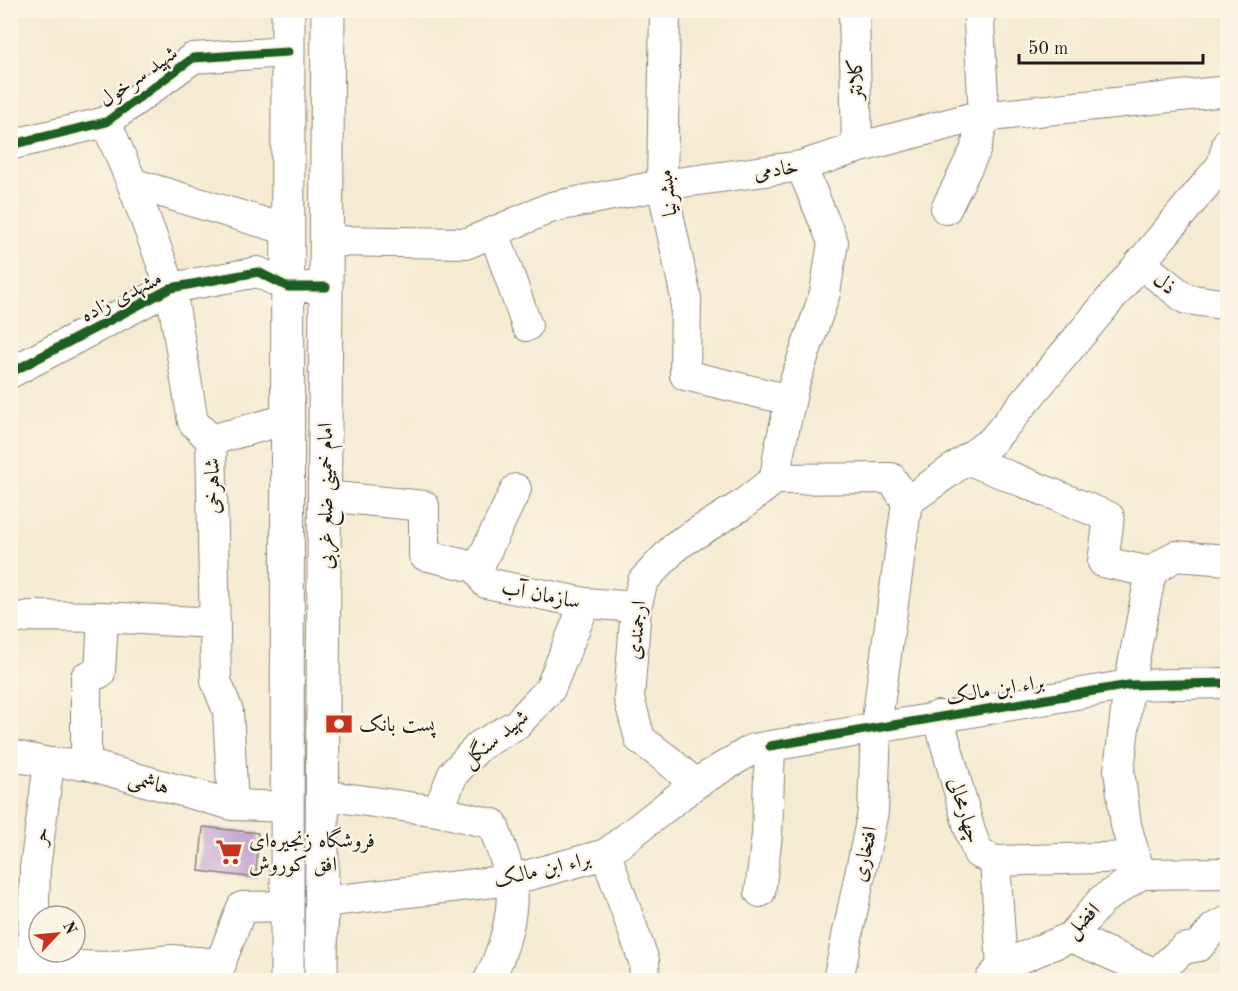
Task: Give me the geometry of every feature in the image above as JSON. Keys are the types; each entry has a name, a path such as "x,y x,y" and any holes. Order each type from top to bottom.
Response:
{"main road":[{"name":"امام خمینی ضلع غربی","path":"287,981 288,10"},
{"name":"امام خمینی ضلع غربی","path":"321,981 328,10"}],"street":[{"name":"مبشرنیا","path":"665,10 662,185 686,298 685,375 790,400"},
{"name":"کلانتر","path":"854,10 857,148"},
{"path":"946,209 975,151 984,117 980,10"},
{"name":"شهید سرخول","path":"10,145 106,122 193,58 288,52"},
{"name":"خادمی","path":"326,241 468,243 552,207 662,185 801,166 857,148 971,118 1227,91"},
{"name":"شاهرخی","path":"106,122 132,183 171,288 193,422 211,440 216,681 228,711 233,804"},
{"path":"801,166 833,242 825,293 794,384 775,479 891,478 907,502 992,441 1222,165 1227,142"},
{"path":"132,183 288,230"},
{"path":"494,232 527,326"},
{"name":"ذل","path":"1140,263 1186,299 1227,305"},
{"name":"مشهدی زاده","path":"10,373 171,288 258,272 288,286"},
{"path":"288,286 326,287"},
{"path":"211,440 288,419"},
{"path":"967,459 1109,517 1102,562 1151,572 1175,556 1227,560"},
{"name":"ارجمندی","path":"695,784 640,739 629,698 636,607 642,581 677,544 742,505 775,479"},
{"path":"478,568 516,489"},
{"name":"سازمان آب","path":"324,496 424,506 424,555 478,568 486,584 585,603 636,607"},
{"name":"افتخاری","path":"838,981 873,812 876,727 907,502"},
{"path":"1138,865 1126,825 1119,770 1129,685 1151,572"},
{"name":"شهید سنگل","path":"438,811 453,774 479,746 517,724 550,689 585,603"},
{"path":"10,620 30,616 215,622"},
{"path":"86,764 86,677 100,673 103,617"},
{"name":"براء ابن مالک","path":"322,902 511,880 606,854 695,784 753,749 1129,685 1227,683"},
{"name":"چهارمحالی","path":"938,717 978,853 995,861 996,973"},
{"path":"760,892 767,835 770,746"},
{"name":"هاشمی","path":"10,755 49,763 86,764 233,804 287,807"},
{"name":"حر","path":"25,969 49,763"},
{"path":"323,795 438,811 493,824 511,880 512,909 498,962 489,981"},
{"path":"606,854 644,961 645,981"},
{"path":"995,861 1138,865 1227,873"},
{"name":"افضل","path":"996,973 1071,937 1102,900 1138,865"},
{"path":"25,969 106,967 171,960 217,972 242,907 287,906"},
{"path":"1071,937 1156,974 1184,949 1198,946 1214,928 1227,921"}],"building":[{"name":"فروشگاه زنجیره‌ای افق کوروش","path":"203,827 258,833 256,878 199,871"}],"cycle path":[{"path":"10,145 106,122 193,58 288,52"},
{"path":"10,373 171,288 258,272 288,287 326,287"},
{"path":"770,746 1129,685 1228,683"}],"place":[{"name":"پست بانک","path":"339,724"},
{"name":"فروشگاه زنجیره‌ای افق کوروش","path":"229,852"}]}
